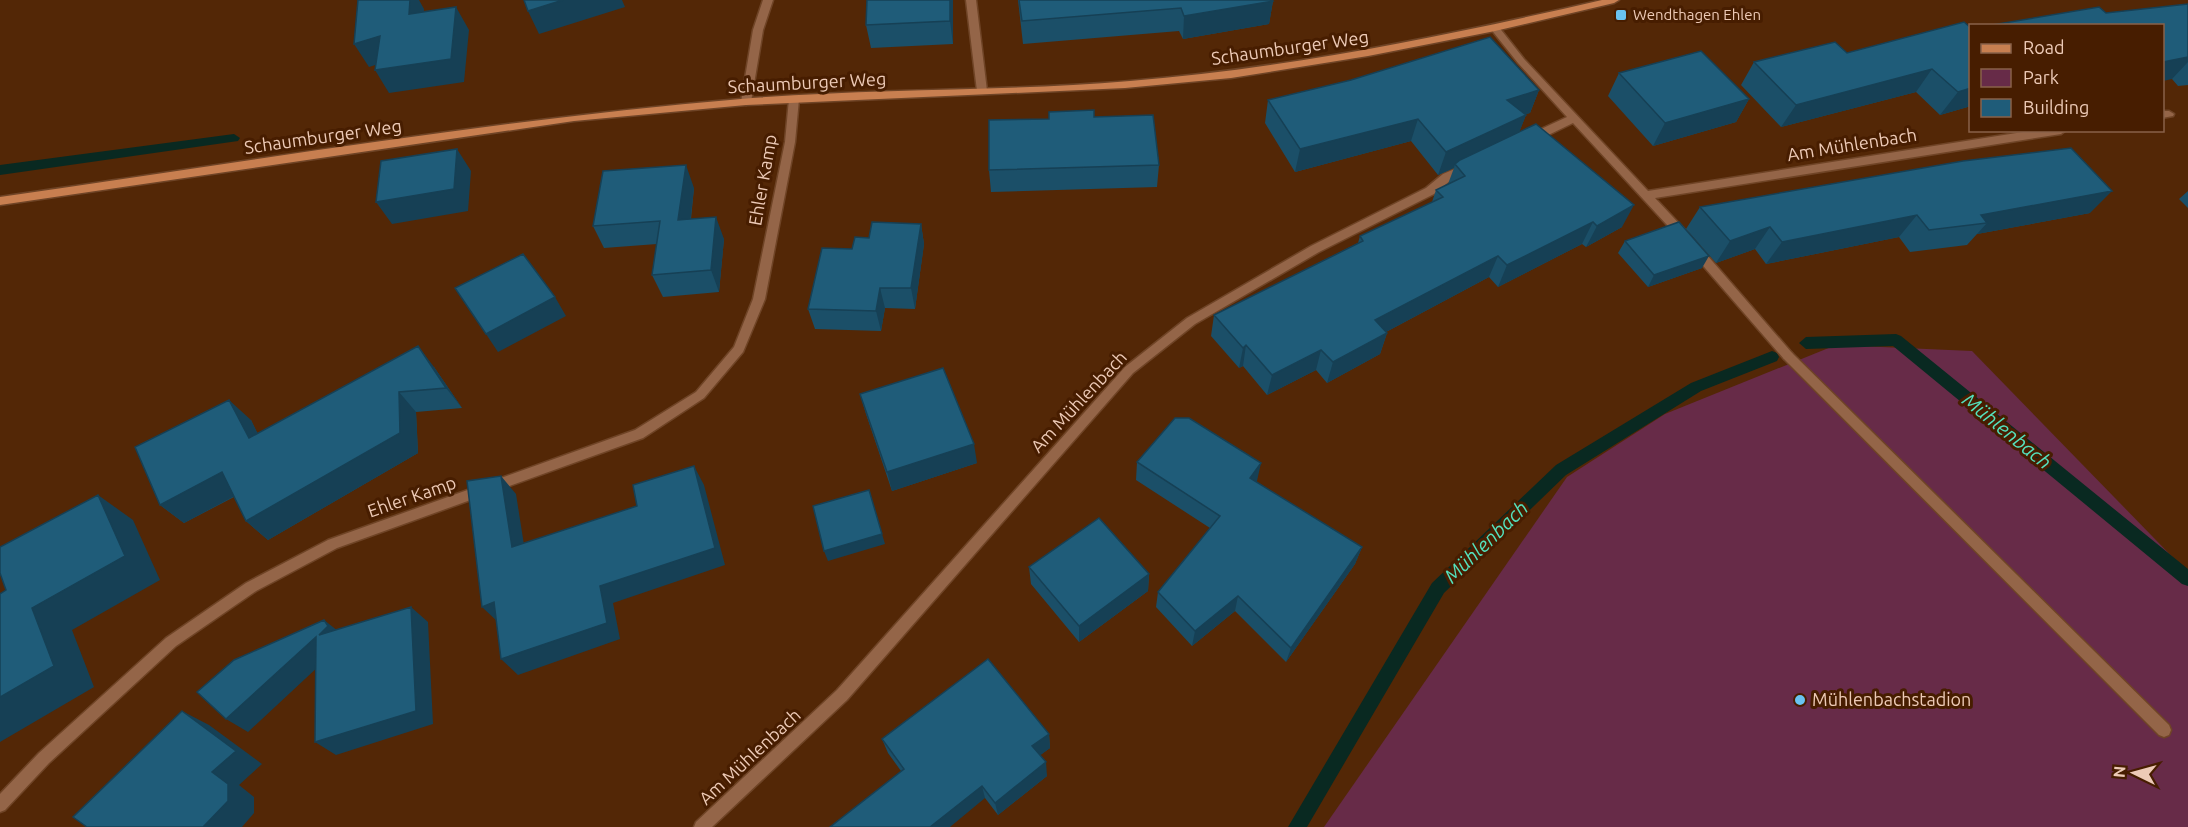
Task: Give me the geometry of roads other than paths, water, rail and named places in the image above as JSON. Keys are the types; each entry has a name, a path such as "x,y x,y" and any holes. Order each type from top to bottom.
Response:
{"street":[{"path":"746,102 758,30 768,0"},
{"path":"971,0 982,91"},
{"name":"Schaumburger Weg","path":"0,201 574,118 746,102 1125,85 1231,75 1368,53 1495,28 1614,0"},
{"path":"1495,28 1574,118 1648,195 1788,356 2164,730"},
{"name":"Ehler Kamp","path":"0,805 45,758 171,642 251,587 333,544 639,434 700,395 739,349 759,299 790,141 794,99"},
{"path":"1521,143 1574,118"},
{"name":"Am Mühlenbach","path":"1648,195 2048,132"},
{"name":"Am Mühlenbach","path":"701,827 843,695 1129,370 1191,321 1315,249 1430,191 1447,177 1478,163"}],"waterway":[{"path":"0,170 234,138"},
{"name":"Mühlenbach","path":"1806,343 1896,340 2188,579"},
{"name":"Mühlenbach","path":"1297,827 1438,588 1561,470 1696,387 1772,357"}],"place":[{"name":"Wendthagen Ehlen","path":"1621,15"},
{"name":"Mühlenbachstadion","path":"1800,700"}]}
